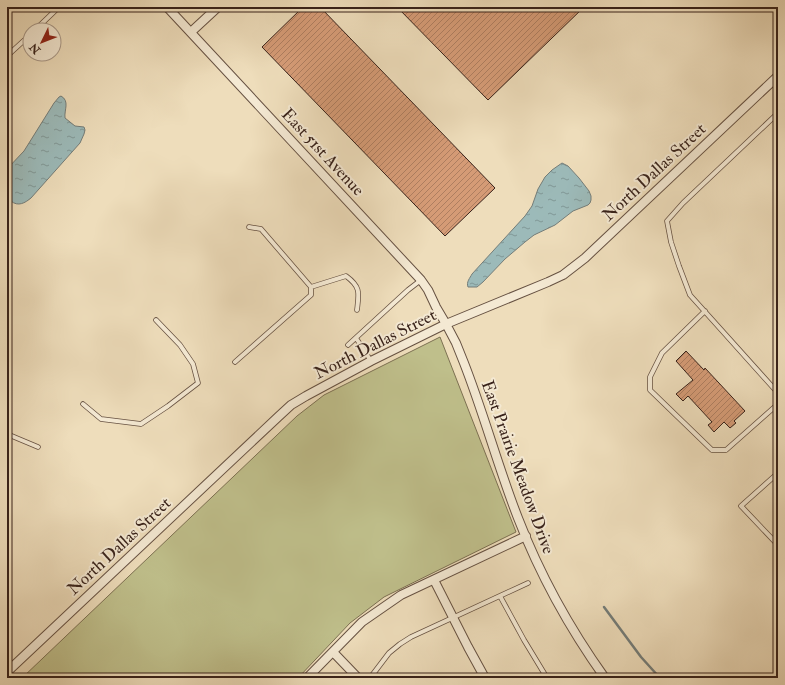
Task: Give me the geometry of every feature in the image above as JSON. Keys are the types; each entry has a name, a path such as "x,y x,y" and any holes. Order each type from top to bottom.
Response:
{"street":[{"name":"East 51st Avenue","path":"167,7 421,280 446,324"},
{"path":"191,32 218,7"},
{"name":"North Dallas Street","path":"7,672 285,411 306,396 371,361 446,324 563,275 576,265 778,76"},
{"name":"East Prairie Meadow Drive","path":"446,324 468,372 507,488 526,536 544,576 560,606 579,639 605,678"},
{"path":"307,678 362,622 401,595 526,536"},
{"path":"434,580 468,647 486,678"},
{"path":"333,652 358,678"}],"lane":[{"path":"43,22 59,7"},
{"path":"7,56 22,42"},
{"path":"778,113 683,203 667,221 670,242 690,295 778,393"},
{"path":"235,362 311,295 311,287 260,229 249,227"},
{"path":"311,287 346,276 352,280 359,291 357,310"},
{"path":"348,345 421,280"},
{"path":"705,312 662,352 650,377 650,390 712,450 726,450 778,404"},
{"path":"82,404 101,419 141,424 168,406 198,382 193,364 180,345 156,320"},
{"path":"356,338 371,361"},
{"path":"7,434 38,447"},
{"path":"778,473 741,506 778,545"},
{"path":"370,678 389,654 411,637 528,582"},
{"path":"500,596 547,678"}],"green space":[{"path":"440,337 516,532 384,597 350,623 298,678 22,678 297,416 324,395"}],"water":[{"path":"61,96 64,98 66,103 65,118 75,126 84,127 84,134 80,143 31,198 21,204 16,204 7,196 7,169 24,151 54,103"},
{"path":"562,163 568,166 589,191 591,196 590,203 573,211 555,225 534,235 505,259 477,287 468,287 468,282 472,274 525,216 532,206 538,189 545,177"}],"building":[{"path":"303,7 320,7 495,188 445,236 262,47"},
{"path":"397,7 584,7 488,100"},
{"path":"686,351 704,370 705,368 745,411 734,421 736,423 730,428 724,422 714,432 708,425 712,422 688,396 683,401 676,394 693,380 676,361"}],"waterway":[{"path":"604,607 641,657 660,678"}]}
